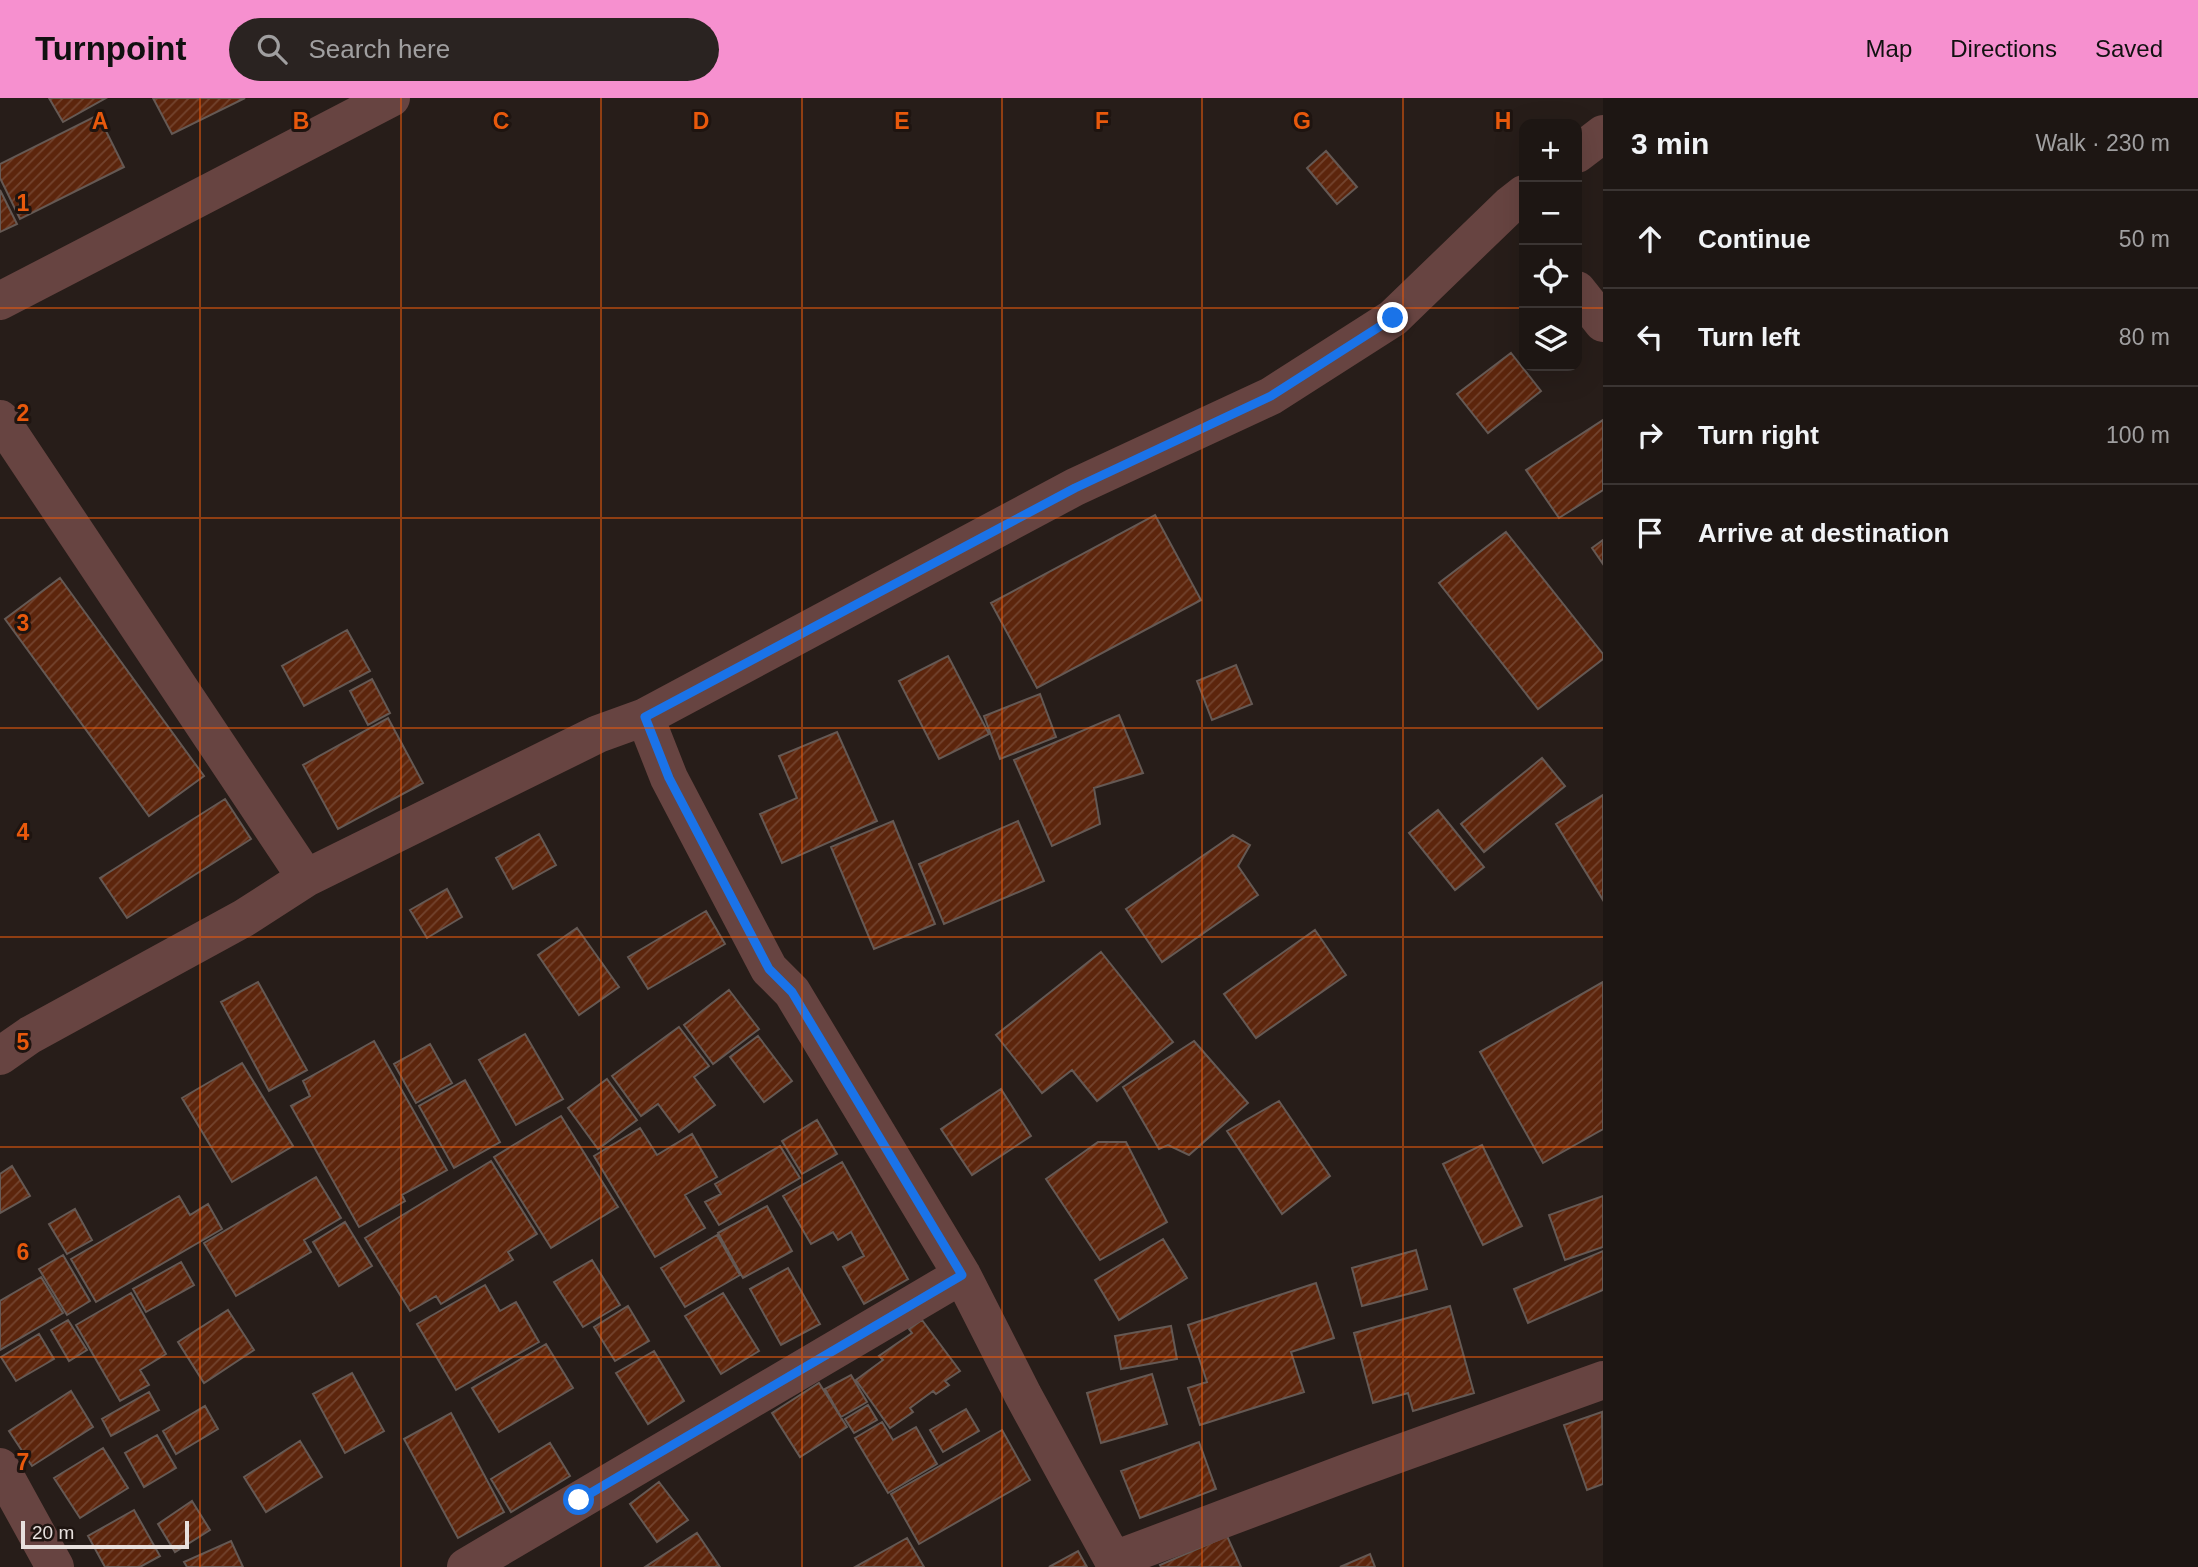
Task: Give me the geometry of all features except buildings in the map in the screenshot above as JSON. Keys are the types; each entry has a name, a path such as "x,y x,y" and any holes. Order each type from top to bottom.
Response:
{"street":[{"path":"0,300 391,98"},
{"path":"1582,150 1603,134"},
{"path":"0,1056 30,1035 244,918 306,878 598,734 645,717 1075,488 1271,396 1393,318 1519,207"},
{"path":"1582,296 1603,323"},
{"path":"0,419 306,878"},
{"path":"645,717 669,778 769,969 792,992 962,1275 1023,1395 1116,1564 1359,1468 1603,1380"},
{"path":"466,1567 962,1275"},
{"path":"0,1467 55,1567"}],"route":[{"path":"579,1500 962,1275 792,992 769,969 669,778 645,717 1075,488 1271,396 1393,318"}]}
